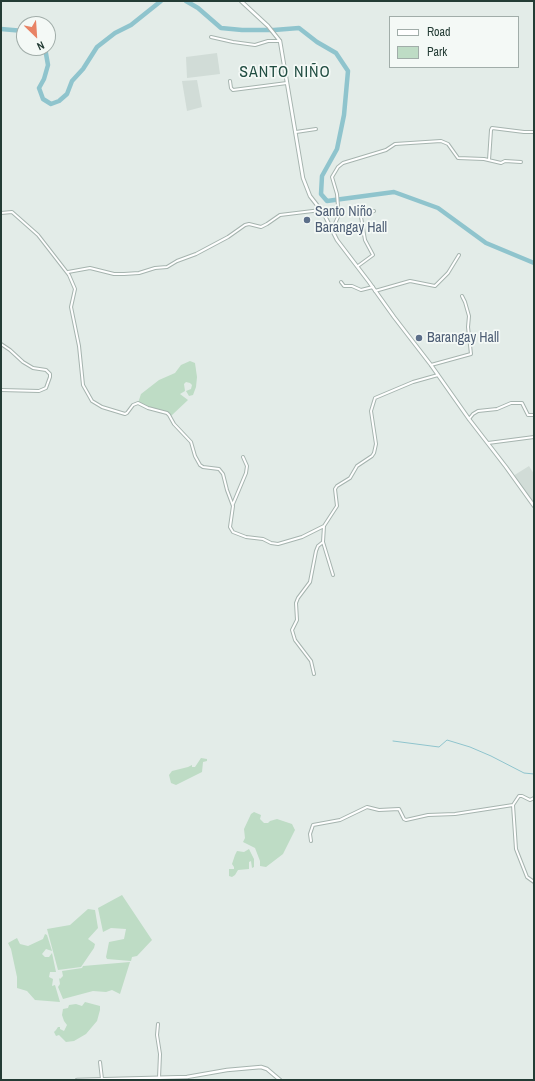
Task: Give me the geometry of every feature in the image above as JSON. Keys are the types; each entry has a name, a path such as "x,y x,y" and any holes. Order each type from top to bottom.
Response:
{"street":[{"path":"240,1 268,26 280,40 296,132 302,178 310,196 321,210 337,240 358,266 534,506"},
{"path":"212,37 255,45 268,41 280,40"},
{"path":"230,81 231,88 233,90 288,83"},
{"path":"489,160 492,128 534,132"},
{"path":"296,132 316,129"},
{"path":"332,230 338,217 338,203 332,177 339,164 386,150 395,144 442,141 448,144 458,158 501,162 521,162"},
{"path":"68,272 90,268 114,274 124,274 139,273 155,268 167,267 228,237 245,225 261,227 280,215 321,210"},
{"path":"358,266 373,255 365,240 361,217 374,211"},
{"path":"1,213 9,212 15,214 38,235 55,258 68,272 75,289 71,307 79,346 83,385 92,401 102,407 125,414 127,414 133,405 138,403 148,408 167,413 174,424 191,442 195,456 200,465 203,467 219,469 221,471 233,506"},
{"path":"375,291 410,281 435,286 448,273 459,255"},
{"path":"341,282 344,286 352,286 361,290 373,287"},
{"path":"431,365 471,354 468,327 469,316 462,296"},
{"path":"1,344 33,368 46,370 50,374 50,377 46,388 39,391 1,390"},
{"path":"333,574 324,542 324,526 337,506 335,489 337,486 350,478 357,466 374,453 376,444 371,411 374,398 413,382 438,375"},
{"path":"469,419 478,411 497,409 511,403 522,404 528,415 534,415"},
{"path":"488,443 534,437"},
{"path":"243,457 247,466 246,473 233,506 230,527 233,532 246,537 263,539 271,543 278,544 290,541 324,526"},
{"path":"314,674 311,661 295,640 292,630 297,620 296,603 310,582 316,551 318,546 324,542"},
{"path":"534,798 530,800 519,796 513,805 516,849 527,877 534,882"},
{"path":"311,841 310,834 313,825 340,820 368,807 379,810 399,809 406,820 428,815 455,814 513,805"},
{"path":"158,1024 157,1034 160,1054 158,1079"},
{"path":"100,1062 102,1080"},
{"path":"77,1080 158,1079 187,1077 227,1070 261,1067 268,1070 280,1080"}],"shaded area":[{"path":"217,53 220,74 187,78 186,57"},
{"path":"197,80 202,107 187,111 182,81"},
{"path":"529,466 534,474 533,503 513,476"}],"green space":[{"path":"190,361 195,363 197,377 196,387 193,395 189,396 186,391 191,389 192,385 186,382 184,384 185,391 180,394 188,400 171,416 168,413 155,410 138,403 141,394 159,380 175,373 181,365"},
{"path":"201,758 207,759 207,761 203,762 202,772 176,785 171,783 169,775 172,771 192,765 192,767 195,767"},
{"path":"254,812 261,815 260,819 264,823 277,819 292,824 295,830 283,854 266,867 260,866 260,861 255,848 243,842 245,838 244,829 251,814"},
{"path":"249,849 254,859 254,867 252,868 251,861 249,862 249,869 238,870 232,877 229,876 229,869 234,869 232,864 237,851 244,852"},
{"path":"122,895 152,940 137,956 132,957 131,961 107,959 106,957 109,942 124,939 126,929 111,928 103,932 98,908"},
{"path":"88,909 95,910 98,928 88,939 95,944 94,948 81,967 58,970 47,929 70,925"},
{"path":"45,934 47,935 52,951 46,949 42,954 45,957 49,957 52,953 56,972 50,972 49,977 53,979 52,986 55,985 60,1002 35,1000 27,991 17,988 17,977 11,949 8,943 17,938 20,944 28,946 43,939"},
{"path":"130,962 120,994 112,990 106,992 93,991 63,999 58,987 60,984 59,978 60,979 63,976 62,971 82,968 83,966"},
{"path":"85,1002 100,1006 97,1021 86,1034 74,1041 66,1042 59,1035 56,1036 54,1032 58,1027 64,1031 67,1025 62,1015 63,1009 68,1008 69,1005 76,1004 82,1006"}],"waterway":[{"path":"46,56 48,65 44,79 39,88 43,99 51,104 59,101 67,94 72,81 83,69 97,47 115,33 131,25 161,1"},
{"path":"186,1 198,8 221,28 242,30 299,28 317,42 336,53 348,71 344,115 337,149 322,176 321,194 327,201 394,192 438,208 486,243 534,263"},
{"path":"1,29 16,30"},
{"path":"393,741 439,747 447,740 470,747 524,773 534,774"}],"place":[{"name":"Santo Niño Barangay Hall","path":"307,220"},
{"name":"Barangay Hall","path":"419,338"}],"district":[{"name":"SANTO NIÑO","path":"285,73"}]}
